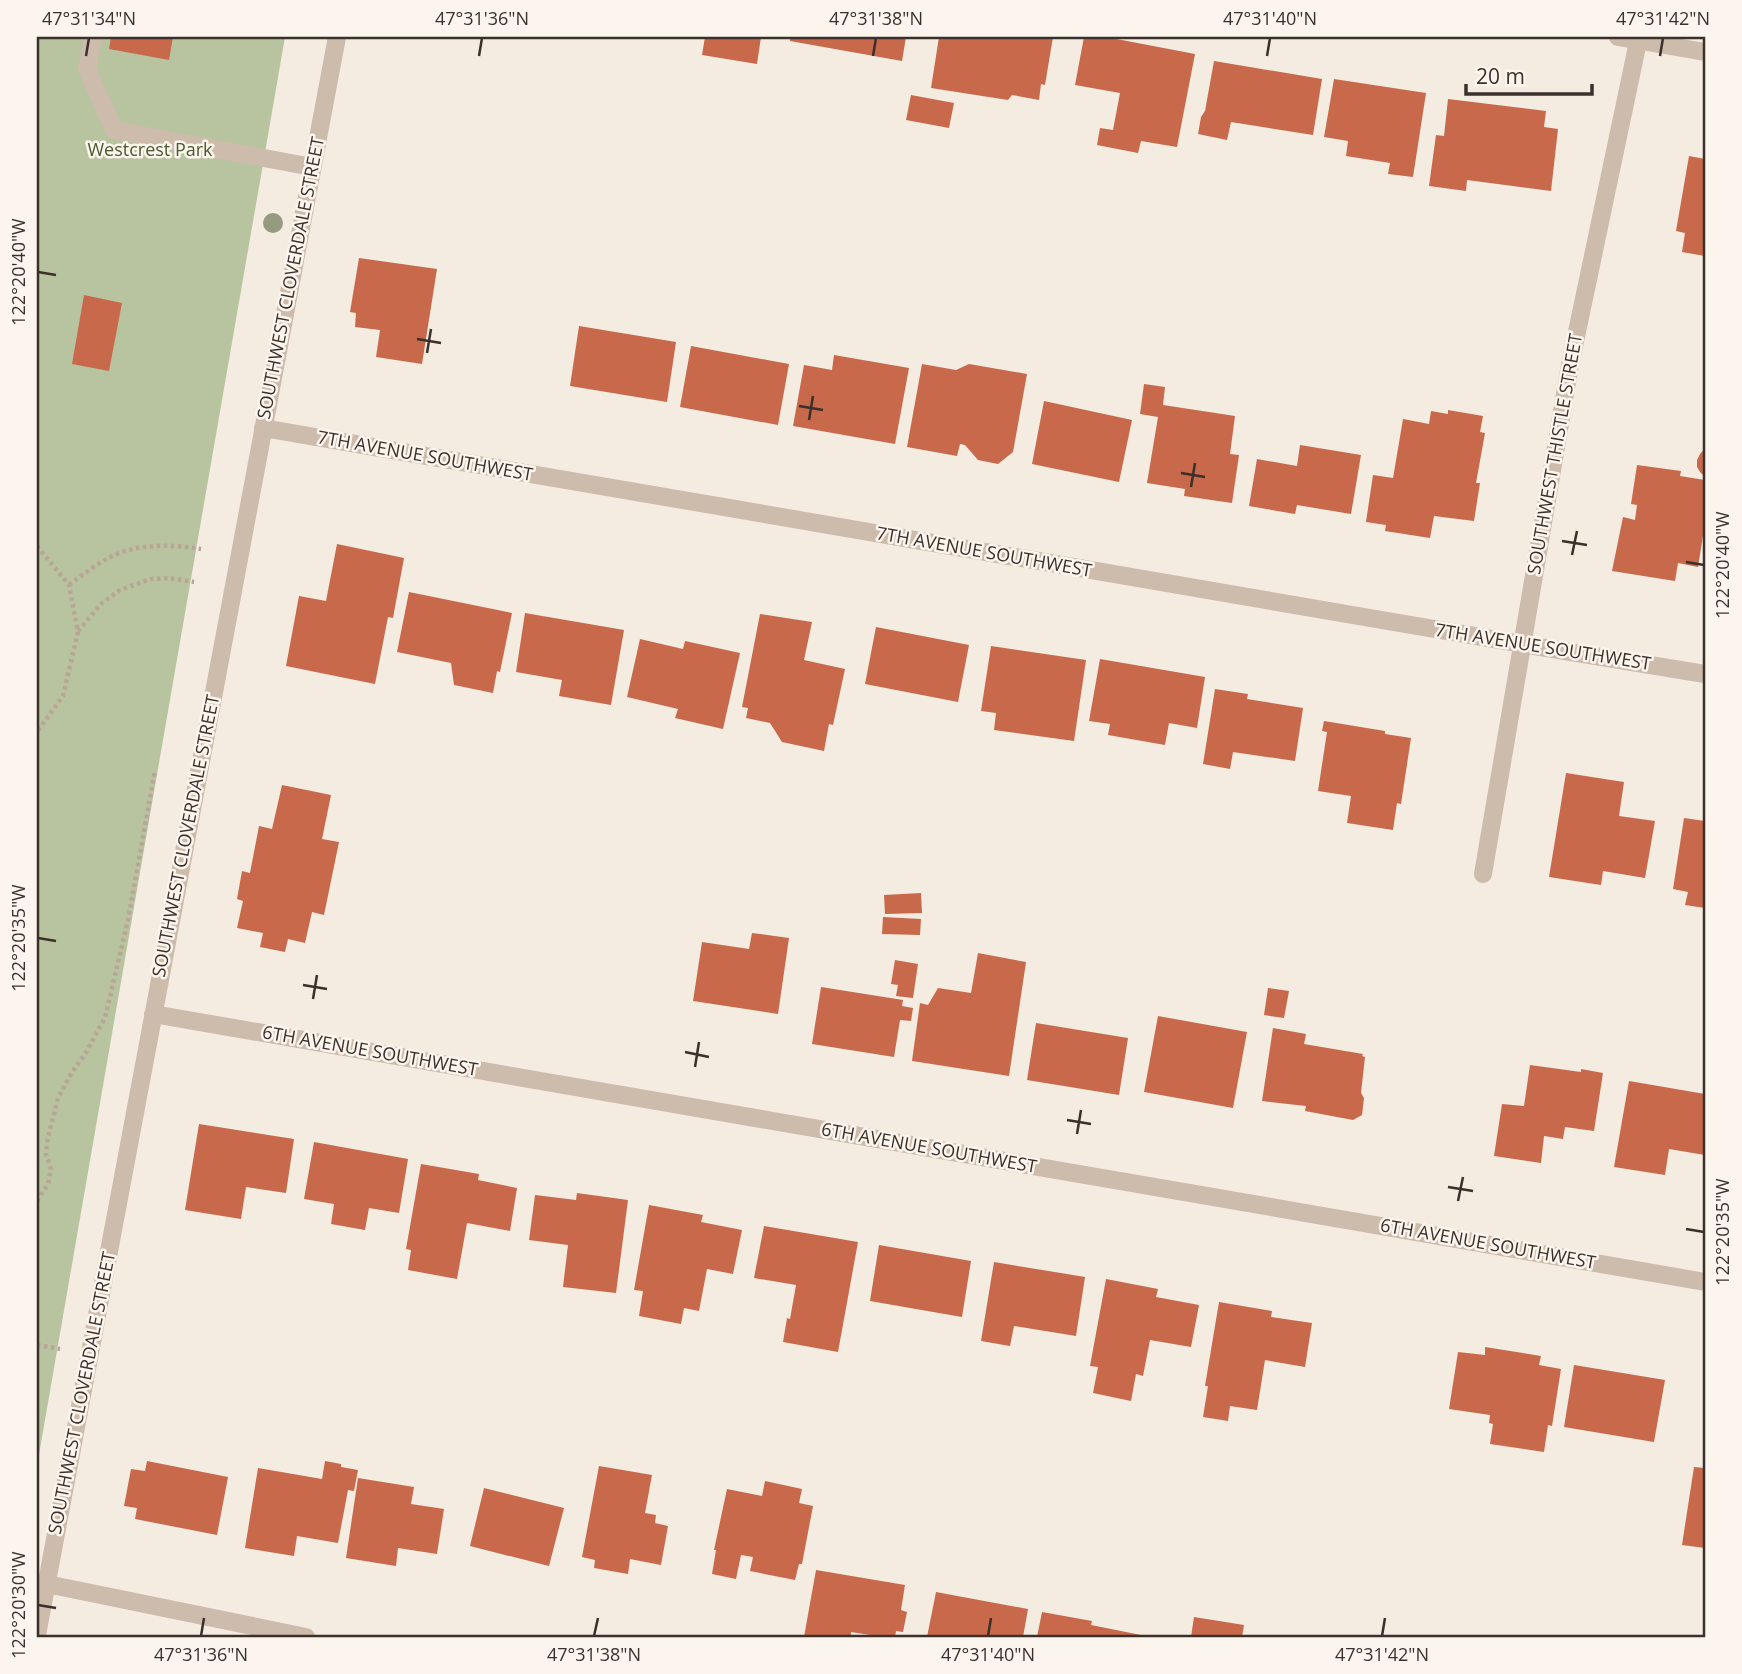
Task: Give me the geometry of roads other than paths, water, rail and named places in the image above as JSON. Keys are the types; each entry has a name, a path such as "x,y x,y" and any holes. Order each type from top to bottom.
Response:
{"street":[{"path":"93,37 87,69 114,130 312,167"},
{"name":"SOUTHWEST CLOVERDALE STREET","path":"37,1635 337,37"},
{"path":"1618,37 1639,38 1705,52"},
{"name":"SOUTHWEST THISTLE STREET","path":"1483,874 1570,365 1639,38"},
{"name":"7TH AVENUE SOUTHWEST","path":"263,428 1705,674"},
{"name":"6TH AVENUE SOUTHWEST","path":"153,1014 1705,1282"},
{"path":"47,1584 306,1637"}],"park label":[{"name":"Westcrest Park","path":"150,150"}]}
